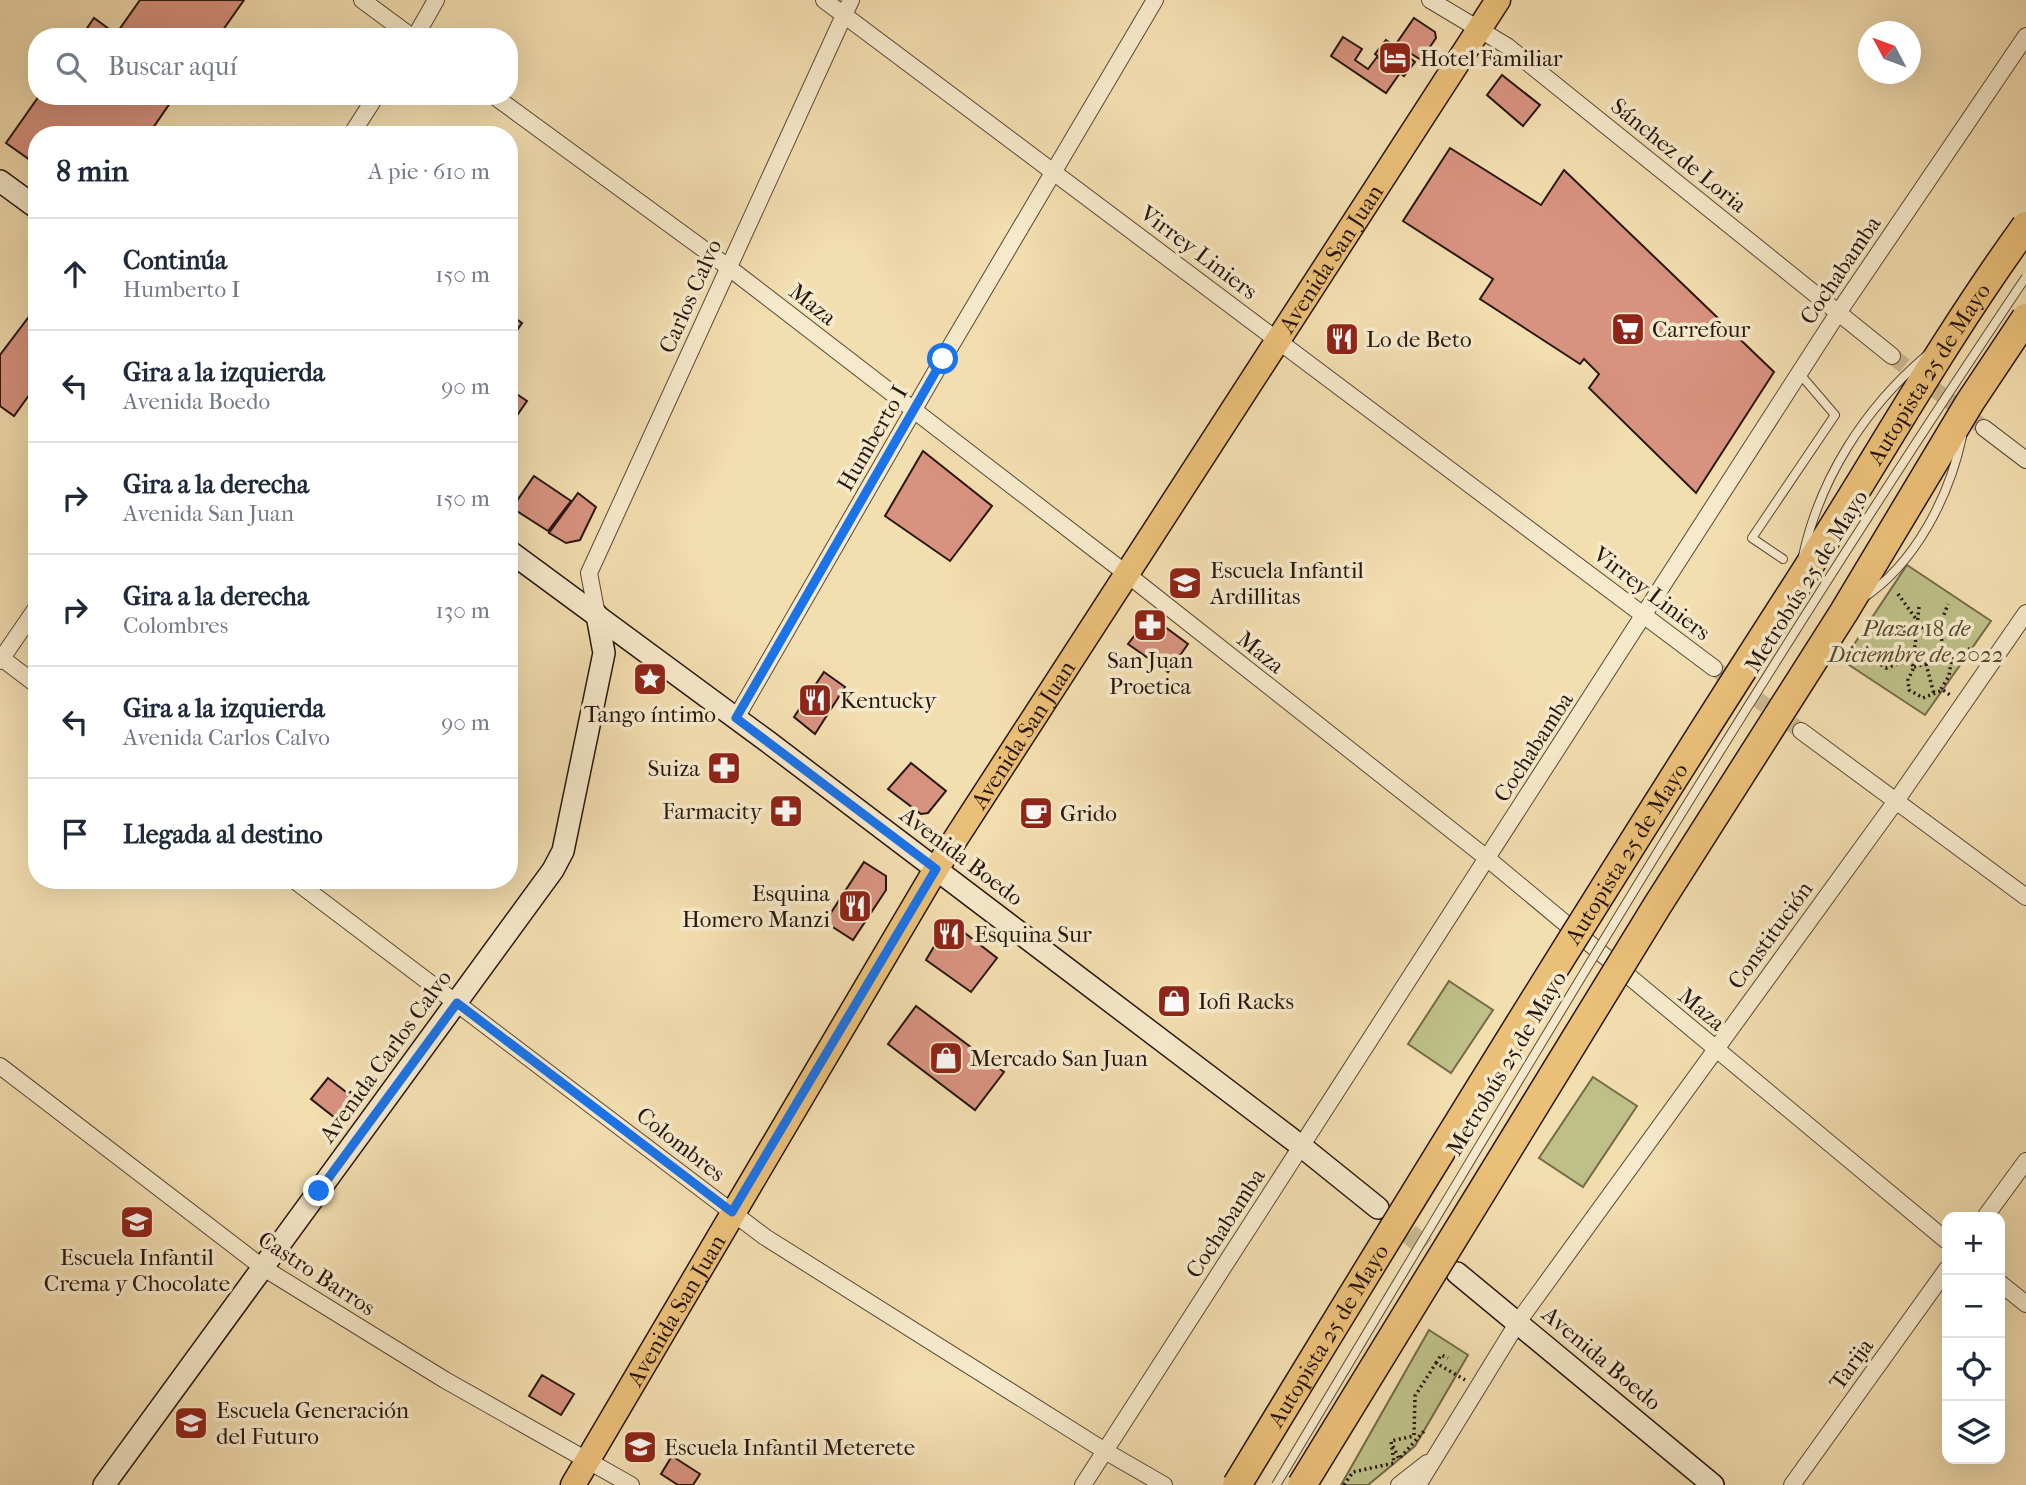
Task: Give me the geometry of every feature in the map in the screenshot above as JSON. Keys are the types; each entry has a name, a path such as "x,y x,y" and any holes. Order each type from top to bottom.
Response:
{"highway":[{"name":"Autopista 25 de Mayo","path":"1237,1485 1619,863 1797,586 1867,470 2026,226"},
{"path":"1303,1485 1657,906 1844,612 1970,402 2026,318"}],"main road":[{"name":"Avenida San Juan","path":"573,1485 936,869 1497,0"},
{"path":"0,181 28,201"},
{"name":"Avenida Boedo","path":"518,558 936,869 1378,1208"},
{"name":"Avenida Carlos Calvo","path":"104,1485 553,870 563,850 604,653 597,615"},
{"name":"Avenida Boedo","path":"1457,1273 1713,1485"}],"street":[{"path":"362,0 401,28"},
{"path":"419,28 436,0"},
{"name":"Virrey Liniers","path":"824,0 1714,668"},
{"name":"Carlos Calvo","path":"597,615 589,573 851,0"},
{"name":"Humberto I","path":"736,718 1155,0"},
{"name":"Sánchez de Loria","path":"1430,0 1507,46 1892,356"},
{"name":"Cochabamba","path":"1083,1485 1838,313 2026,36"},
{"path":"357,126 370,105"},
{"name":"Maza","path":"506,105 728,267 1128,575 1488,859 1942,1237"},
{"path":"1984,428 2026,460"},
{"name":"Constitución","path":"1418,1485 1518,1322 1896,801 2026,613"},
{"path":"28,620 1,659 28,678"},
{"path":"1801,731 2026,897"},
{"name":"Colombres","path":"306,889 732,1212 806,1264 1164,1485"},
{"name":"Castro Barros","path":"0,1066 262,1267 445,1380 631,1485"},
{"path":"1989,1212 2026,1161"},
{"name":"Tarija","path":"1792,1485 1943,1275"},
{"path":"2005,1287 2026,1304"},
{"name":"Constitución","path":"1399,1485 1434,1458"}],"lane":[{"name":"Metrobús 25 de Mayo","path":"1276,1485 1622,908 1935,412 2026,277"},
{"path":"1783,559 1752,538 1835,415 1799,373"}],"path":[{"path":"1898,594 1917,620"},
{"path":"1943,651 1940,625 1948,604"},
{"path":"1863,652 1886,668 1909,660 1914,655 1919,607"},
{"path":"1917,628 1940,625"},
{"path":"1914,667 1926,664 1943,651 1970,649"},
{"path":"1936,694 1949,676 1952,652"},
{"path":"1909,660 1914,667"},
{"path":"1926,664 1936,694"},
{"path":"1914,667 1908,680 1909,690 1923,698 1943,690 1963,704"},
{"path":"1391,1441 1414,1436 1415,1396 1441,1355 1448,1358"},
{"path":"1436,1363 1456,1375"},
{"path":"1391,1441 1399,1459 1425,1430"},
{"path":"1344,1485 1353,1472 1394,1463 1391,1441"}],"green space":[{"name":"Plaza 18 de Diciembre de 2022","path":"1907,565 1991,621 1925,715 1843,661"},
{"path":"1449,981 1493,1010 1451,1073 1408,1044"},
{"path":"1593,1077 1637,1106 1583,1187 1539,1158"},
{"path":"1429,1330 1468,1355 1415,1446 1368,1485 1341,1485"}],"building":[{"path":"140,0 244,0 224,28 120,28"},
{"path":"94,18 108,28 87,28"},
{"path":"1414,18 1435,32 1436,38 1421,60 1396,44"},
{"path":"1343,37 1362,49 1355,60 1368,69 1377,57 1400,73 1386,93 1331,56"},
{"name":"Hotel Familiar","path":"1386,40 1415,62 1404,76 1375,54"},
{"path":"1502,75 1540,105 1523,126 1487,95"},
{"path":"33,105 169,105 154,126 28,126 28,159 6,143"},
{"name":"Carrefour","path":"1450,148 1541,205 1564,170 1774,372 1696,493 1589,388 1599,374 1584,359 1580,364 1480,299 1493,279 1403,221"},
{"path":"28,318 28,397 14,416 0,406 0,355"},
{"path":"518,395 527,401 518,414"},
{"path":"923,451 992,506 950,561 885,516"},
{"path":"534,476 571,501 548,531 518,512 518,499"},
{"path":"578,493 596,507 580,540 566,543 549,533"},
{"path":"1157,621 1188,644 1168,672 1128,644 1141,627"},
{"path":"824,672 845,687 815,734 794,717"},
{"path":"911,763 946,791 928,813 921,814 888,789"},
{"name":"Esquina Homero Manzi","path":"864,862 886,876 886,890 853,940 825,922"},
{"path":"961,930 997,958 971,992 926,960 942,933"},
{"name":"Mercado San Juan","path":"916,1006 1004,1072 975,1110 888,1044"},
{"path":"328,1078 355,1099 339,1121 311,1099"},
{"path":"542,1375 574,1394 561,1415 529,1396"},
{"path":"672,1456 700,1474 693,1485 678,1485 661,1474"}],"tunnel":[{"path":"1892,356 1984,428"},
{"path":"1714,668 1801,731"},
{"path":"1385,1214 1452,1269"}],"place":[{"name":"Hotel Familiar","path":"1395,58"},
{"name":"Carrefour","path":"1628,329"},
{"name":"Lo de Beto","path":"1342,339"},
{"name":"Escuela Infantil Ardillitas","path":"1185,583"},
{"name":"San Juan Proetica","path":"1150,625"},
{"name":"Tango íntimo","path":"650,679"},
{"name":"Kentucky","path":"815,700"},
{"name":"Suiza","path":"724,768"},
{"name":"Farmacity","path":"786,811"},
{"name":"Grido","path":"1036,813"},
{"name":"Esquina Homero Manzi","path":"855,906"},
{"name":"Esquina Sur","path":"949,934"},
{"name":"Iofi Racks","path":"1174,1001"},
{"name":"Mercado San Juan","path":"946,1058"},
{"name":"Escuela Infantil Crema y Chocolate","path":"137,1222"},
{"name":"Escuela Generación del Futuro","path":"191,1423"},
{"name":"Escuela Infantil Meterete","path":"640,1447"}],"route":[{"path":"319,1191 457,1003 732,1212 936,869 736,718 943,359"}]}
